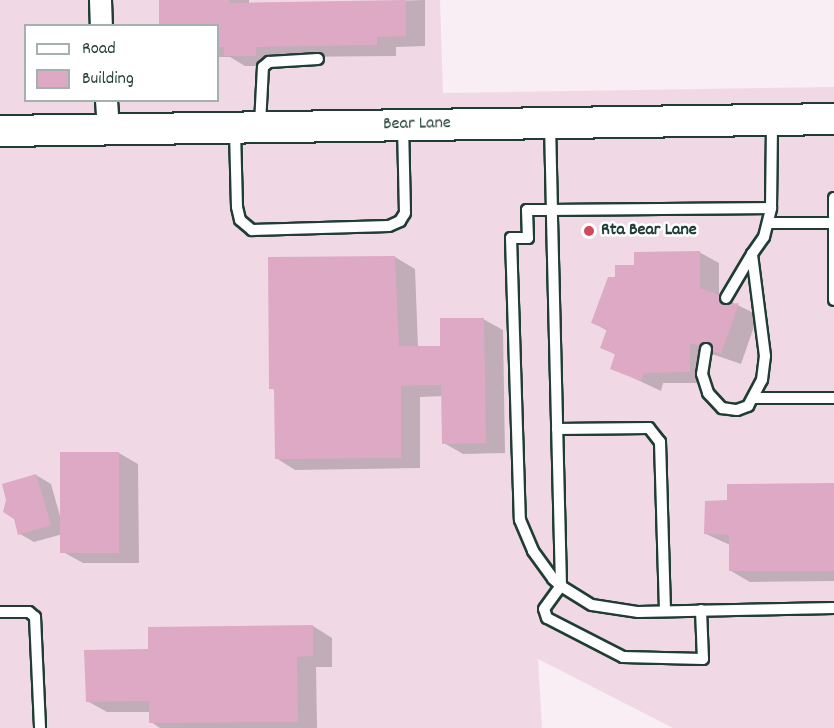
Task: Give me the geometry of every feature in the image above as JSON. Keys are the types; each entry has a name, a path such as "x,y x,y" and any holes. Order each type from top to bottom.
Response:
{"street":[{"path":"100,0 101,24"},
{"name":"Bear Lane","path":"0,131 107,115 248,127 834,119"}],"lane":[{"path":"318,59 269,62 263,67 248,127 237,207 240,220 252,230 389,226 400,222 405,213 403,125"},
{"path":"726,298 768,223 771,208 772,120"},
{"path":"550,124 561,586 544,609 547,618 623,657 703,659 701,610"},
{"path":"833,198 834,300"},
{"path":"771,208 527,210 528,238 511,238 520,520 533,551 561,586 592,605 665,611 834,608"},
{"path":"768,223 832,223"},
{"path":"752,254 765,356 755,398"},
{"path":"706,349 702,374 708,393 722,408 737,410 755,398 834,398"},
{"path":"557,429 649,428 660,442 665,611"},
{"path":"0,612 29,612 37,627 40,728"}],"shaded area":[{"path":"0,0 440,0 443,93 834,87 834,728 673,728 538,659 542,728 0,728"}],"building":[{"path":"159,0 230,0 230,3 406,0 406,36 377,37 377,45 256,47 256,56 224,56 224,47 219,47 219,24 159,24"},
{"path":"700,251 700,288 719,295 723,305 739,303 721,354 713,351 708,342 699,346 690,343 690,372 644,373 641,381 610,369 615,354 600,348 607,329 591,323 608,277 615,277 615,265 634,265 634,252"},
{"path":"395,256 399,346 440,346 440,318 484,318 486,443 442,444 441,385 401,386 401,458 275,459 274,389 269,389 268,257"},
{"path":"60,452 119,452 119,553 60,553"},
{"path":"36,474 51,525 18,535 14,519 3,512 6,500 2,484"},
{"path":"834,483 834,571 729,571 729,535 704,534 705,501 727,500 727,484"},
{"path":"313,625 313,656 297,657 298,722 149,723 149,701 86,702 84,650 148,649 148,627"}],"place":[{"name":"Rta Bear Lane","path":"589,231"}]}
